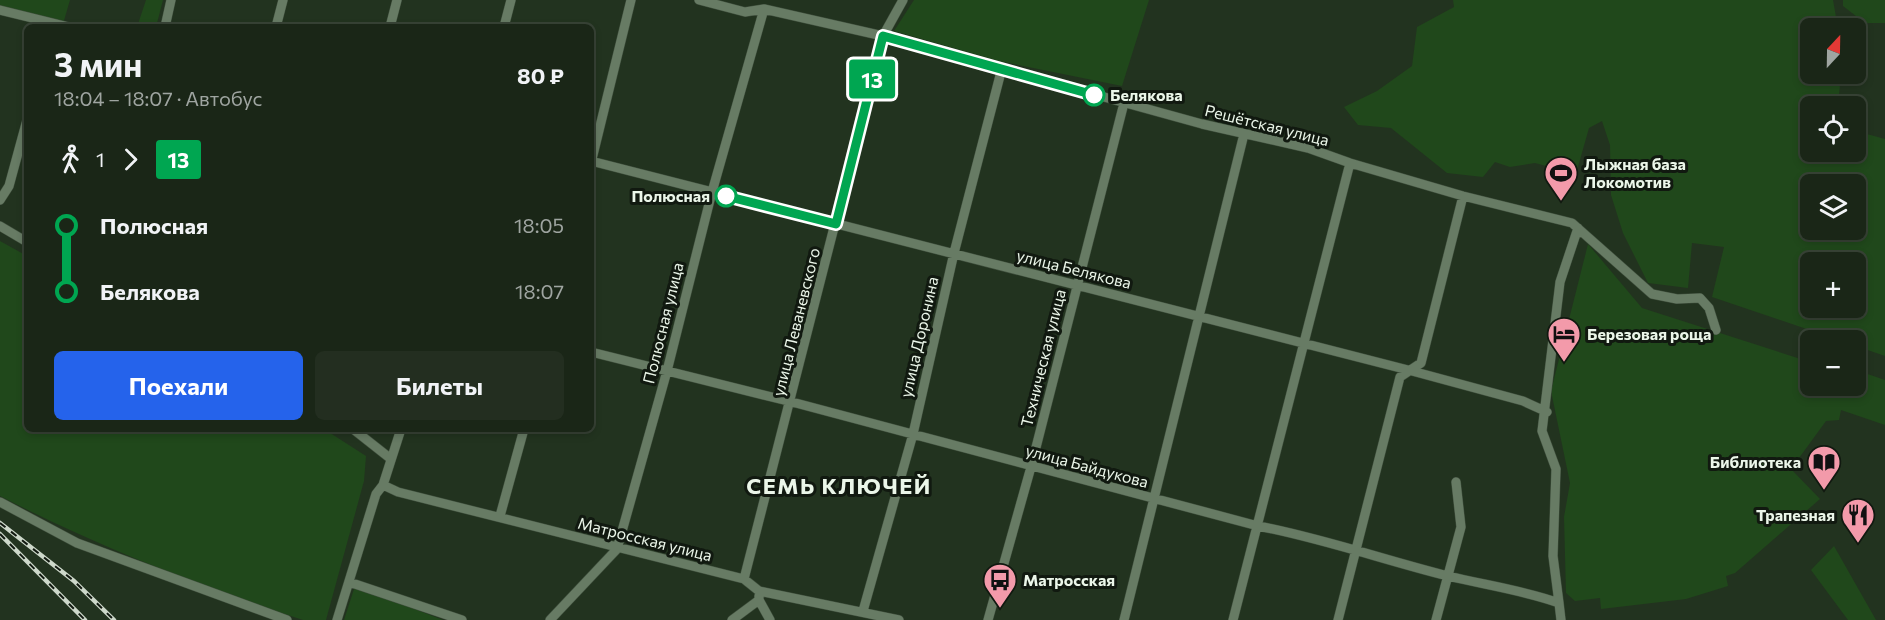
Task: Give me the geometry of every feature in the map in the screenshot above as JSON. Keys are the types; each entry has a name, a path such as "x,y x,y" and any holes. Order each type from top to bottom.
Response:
{"street":[{"path":"166,24 171,0"},
{"path":"277,24 283,0"},
{"path":"391,24 397,0"},
{"path":"505,24 512,0"},
{"path":"594,150 631,0"},
{"name":"Решётская улица","path":"699,0 745,12 764,9 883,36 1124,103 1308,148 1350,163 1463,196 1572,223 1652,294 1677,299 1700,298 1709,308 1716,330"},
{"name":"улица Леваневского","path":"744,579 792,402 883,36 903,0"},
{"name":"Полюсная улица","path":"550,620 617,549 667,371 712,192 764,9"},
{"path":"0,10 51,24"},
{"name":"улица Доронина","path":"863,611 913,435 954,253 1002,68"},
{"name":"Техническая улица","path":"988,620 1031,467 1124,103"},
{"path":"0,200 9,186 24,131"},
{"path":"1124,620 1244,134"},
{"name":"улица Белякова","path":"594,163 1412,371 1523,401 1547,412"},
{"path":"1233,620 1350,163"},
{"path":"1338,620 1400,377 1421,363 1463,196"},
{"path":"0,226 24,240"},
{"path":"1562,620 1553,556 1556,470 1542,431 1547,412 1560,282 1578,228"},
{"name":"улица Байдукова","path":"594,353 792,402 1258,526 1305,535 1449,576 1536,595 1558,603"},
{"path":"357,432 391,459"},
{"path":"337,620 376,494 383,485 399,432"},
{"path":"500,516 523,432"},
{"path":"1436,620 1461,527 1456,482"},
{"name":"Матросская улица","path":"383,485 398,492 500,516 617,549 744,579 759,596 863,611 899,620"},
{"path":"0,502 62,537 287,620"},
{"path":"168,577 173,567"},
{"path":"349,582 462,620"},
{"path":"732,620 759,596 770,620"}],"green space":[{"path":"0,0 70,0 63,24 0,7"},
{"path":"146,0 163,0 157,24 138,24"},
{"path":"914,0 1149,0 1122,86 999,61 894,31"},
{"path":"1453,0 1833,0 1836,18 1800,18 1800,84 1840,84 1839,96 1800,96 1800,162 1866,162 1866,134 1885,139 1885,356 1866,349 1866,330 1809,330 1712,297 1724,247 1692,243 1688,288 1648,283 1623,233 1611,195 1610,145 1602,121 1589,128 1576,174 1535,163 1510,167 1495,162 1483,177 1447,173 1391,128 1358,125 1344,107 1377,91 1412,66 1417,27 1454,7"},
{"path":"1843,0 1885,0 1885,23 1866,23 1866,18 1859,18 1843,6"},
{"path":"0,241 24,254 24,432 329,432 366,456 364,481 326,620 303,620 187,579 74,532 0,496"},
{"path":"1588,244 1642,308 1800,359 1800,396 1866,396 1866,373 1885,380 1885,425 1841,410 1839,420 1826,421 1791,469 1820,499 1735,573 1726,576 1728,586 1686,599 1601,609 1600,598 1575,601 1566,593 1564,517 1570,483 1551,391"},
{"path":"1834,546 1876,620 1848,620 1811,570"},
{"path":"355,586 443,620 344,620"}],"railway":[{"path":"0,523 74,581 114,620"},
{"path":"0,534 85,620"}],"bus line":[{"name":"13","path":"726,196 836,224 883,36 1094,95"}],"place":[{"name":"Белякова","path":"1094,95"},
{"name":"Полюсная","path":"726,196"},
{"name":"Лыжная база Локомотив","path":"1561,202"},
{"name":"Березовая роща","path":"1564,363"},
{"name":"Библиотека","path":"1824,491"},
{"name":"Трапезная","path":"1858,544"},
{"name":"Матросская","path":"1000,609"}],"district":[{"name":"СЕМЬ КЛЮЧЕЙ","path":"839,486"}]}
